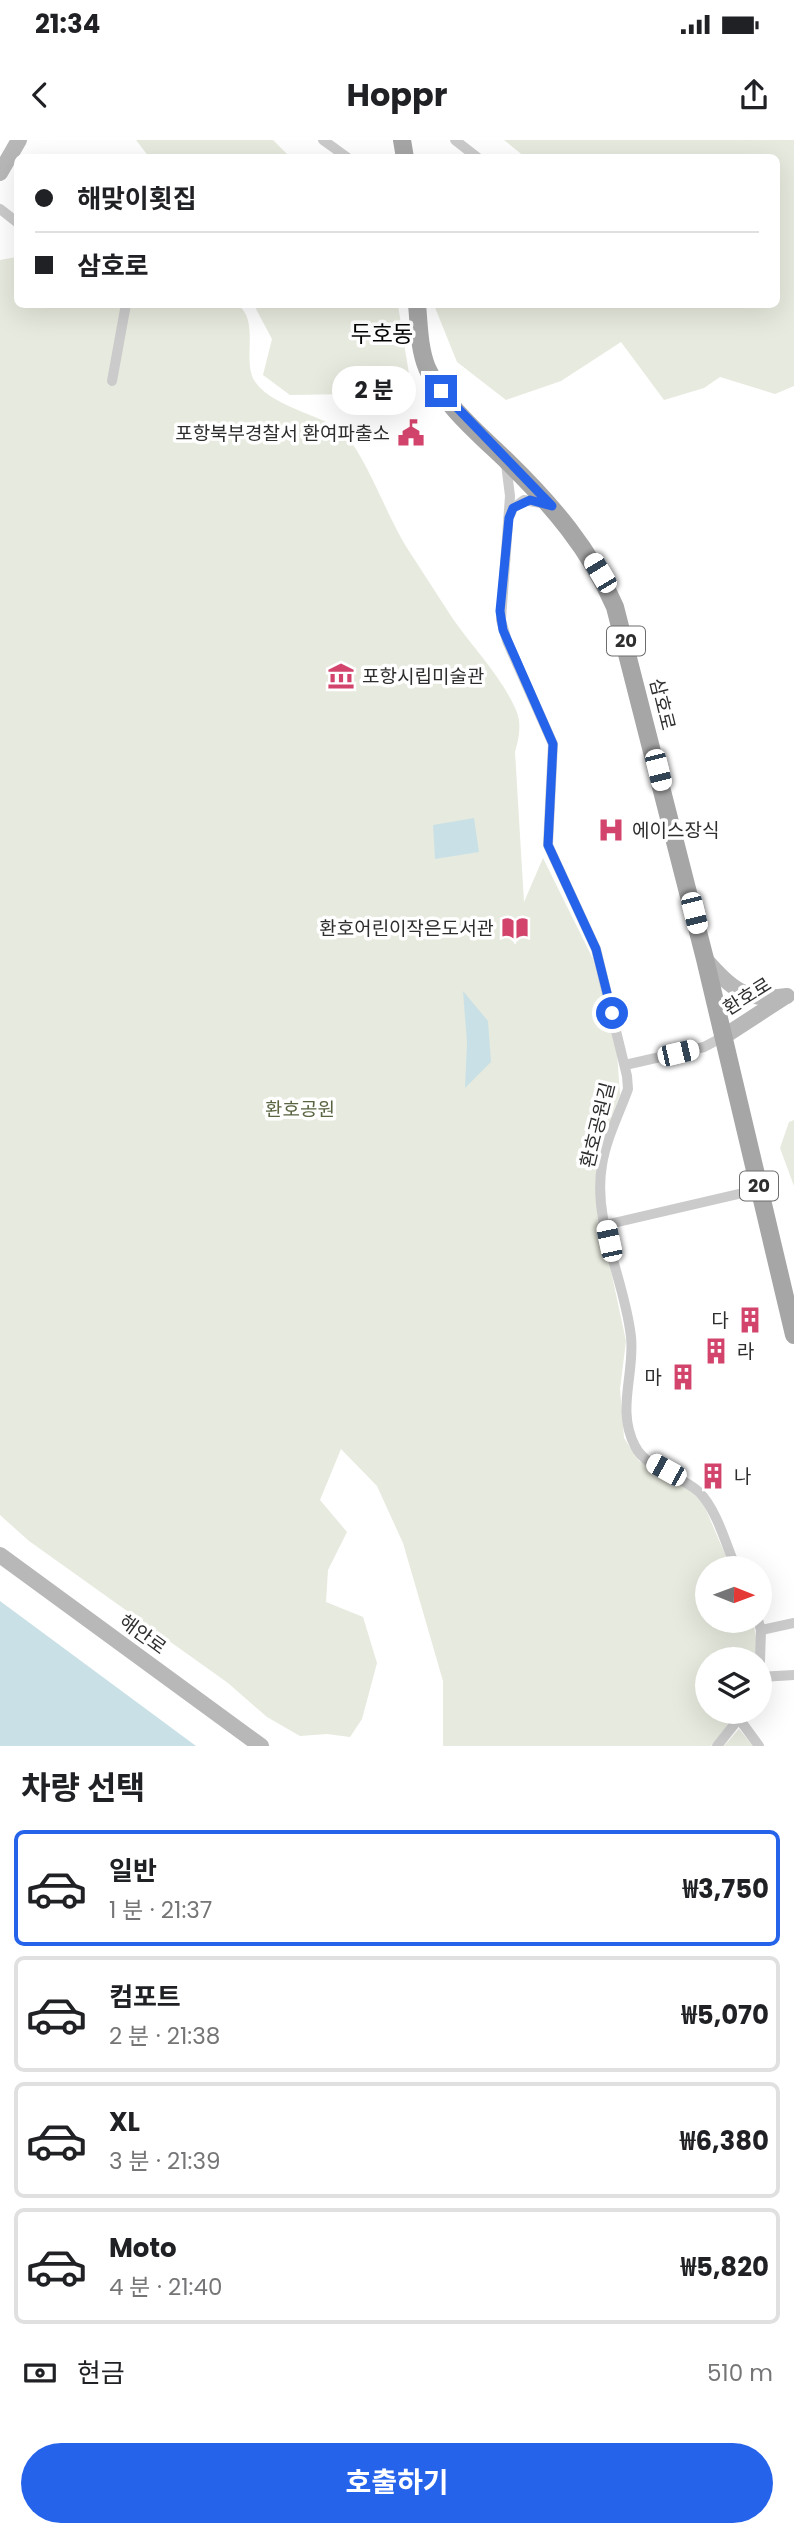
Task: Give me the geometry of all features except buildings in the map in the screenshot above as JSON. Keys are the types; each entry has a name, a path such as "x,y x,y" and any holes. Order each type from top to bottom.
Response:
{"main road":[{"name":"삼호로","path":"417,308 422,351 433,379 451,403 552,506 600,573 622,626 705,959 794,1335"}],"street":[{"path":"0,173 19,140"},
{"path":"323,140 342,154"},
{"path":"455,140 473,154"},
{"path":"0,209 14,220"},
{"path":"112,382 125,308"},
{"name":"환호공원길","path":"505,459 510,483 500,611 503,630 553,744 548,845 596,949 625,1065 628,1089 601,1168 605,1225 631,1337 625,1405 631,1439 643,1458 682,1479 704,1496 731,1556"},
{"path":"509,518 513,508 524,500 538,500 552,506"},
{"path":"705,959 741,992 761,999 790,994"},
{"name":"환호로","path":"723,1037 790,994"},
{"path":"625,1065 704,1046 723,1037"},
{"path":"605,1225 760,1189"},
{"name":"해안로","path":"0,1555 261,1746"},
{"path":"772,1624 794,1623"},
{"path":"772,1676 794,1675"},
{"path":"717,1746 735,1724"},
{"path":"747,1724 759,1746"}],"green space":[{"path":"136,140 273,140 287,154 147,154"},
{"path":"504,140 794,140 794,386 775,394 720,377 704,388 664,400 621,342 561,381 506,400 457,362 435,308 780,308 780,154 521,154"},
{"name":"환호공원","path":"14,258 14,308 241,308 244,311 250,330 250,364 256,383 276,400 329,423 347,436 363,461 407,548 453,619 510,698 519,720 515,752 524,902 543,858 593,959 617,1052 620,1095 596,1157 599,1215 626,1341 620,1389 624,1438 639,1461 686,1487 703,1503 726,1556 695,1556 695,1633 755,1633 756,1647 695,1647 695,1724 728,1724 711,1746 443,1746 443,1681 403,1543 377,1486 341,1449 320,1500 347,1532 328,1570 326,1602 363,1617 377,1663 362,1719 350,1737 327,1734 300,1736 267,1717 228,1683 29,1541 0,1515 0,260"},
{"path":"398,308 412,393 290,395 263,375 272,339 256,309"},
{"path":"794,1120 794,1186 780,1148 789,1122"},
{"path":"739,1729 753,1746 724,1746"}],"water":[{"path":"474,818 479,852 435,859 433,825"},
{"path":"463,991 488,1021 491,1062 465,1088 467,1043"},
{"path":"0,1601 196,1746 0,1746"}],"place":[{"name":"포항북부경찰서 환여파출소","path":"411,433"},
{"name":"포항시립미술관","path":"341,676"},
{"name":"에이스장식","path":"611,830"},
{"name":"환호어린이작은도서관","path":"515,928"},
{"name":"다","path":"750,1320"},
{"name":"라","path":"716,1351"},
{"name":"마","path":"683,1377"},
{"name":"나","path":"713,1476"}],"district":[{"name":"두호동","path":"382,334"}],"route":[{"path":"441,391 552,506 538,500 524,500 513,508 509,518 501,620 507,641 553,744 554,769 548,845 552,859 596,949 612,1013"}]}
